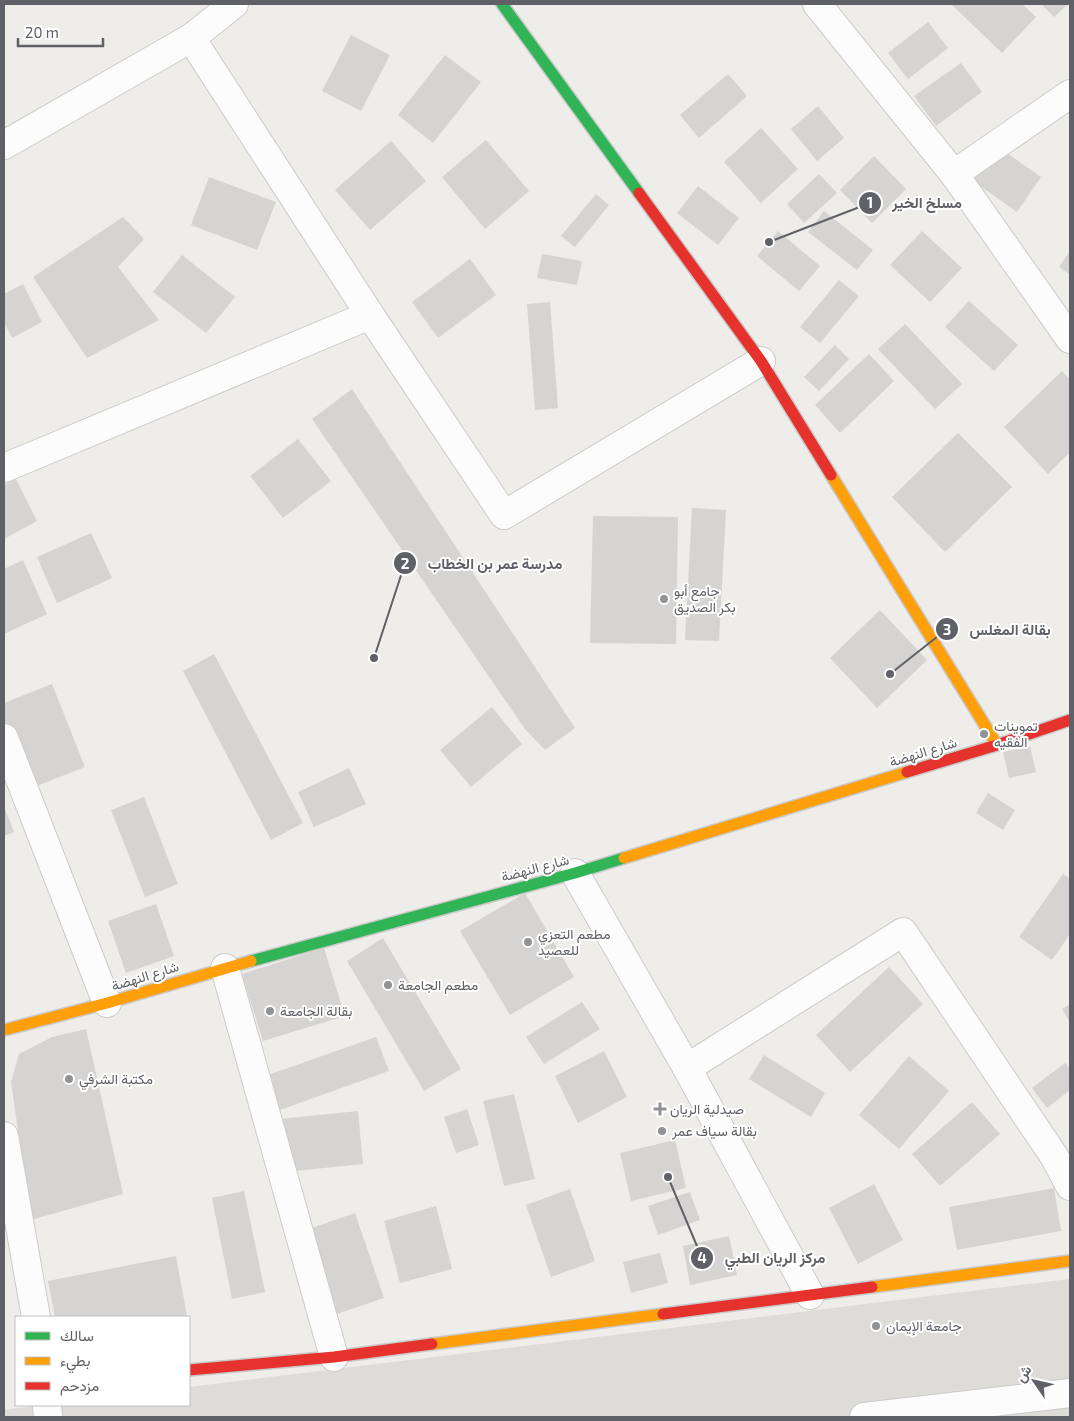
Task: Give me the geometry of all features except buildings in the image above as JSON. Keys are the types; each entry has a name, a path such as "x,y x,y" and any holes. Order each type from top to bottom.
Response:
{"street":[{"path":"4,145 190,38 234,4"},
{"path":"502,4 762,361 997,745"},
{"path":"818,4 954,174 1070,339"},
{"path":"190,38 370,315 504,515 762,361"},
{"path":"954,174 1070,94"},
{"path":"4,468 370,315"},
{"name":"شارع النهضة","path":"4,1030 575,873 997,745 1070,720"},
{"path":"4,741 107,1003"},
{"path":"575,873 687,1068 810,1295"},
{"path":"687,1068 903,932 1062,1150 1070,1186"},
{"path":"225,968 334,1357"},
{"path":"4,1136 36,1316"},
{"path":"190,1370 334,1357 1070,1260"},
{"path":"864,1417 1070,1393"}],"shaded area":[{"name":"جامعة الإيمان","path":"1070,1279 1070,1417 4,1417 4,1410 35,1406 190,1406 190,1387"}],"traffic: fast":[{"path":"502,4 639,193"},
{"path":"251,961 624,858"}],"traffic: slow":[{"path":"831,475 997,745"},
{"path":"624,858 907,772"},
{"path":"4,1030 107,1003 251,961"},
{"path":"872,1287 1070,1261"},
{"path":"432,1344 663,1314"}],"traffic: jam":[{"path":"639,193 761,361 831,475"},
{"path":"907,772 997,745 1070,720"},
{"path":"663,1314 872,1287"},
{"path":"190,1370 334,1357 432,1344"}],"place":[{"name":"مسلخ الخير","path":"769,242"},
{"name":"جامع أبو بكر الصديق","path":"664,599"},
{"name":"مدرسة عمر بن الخطاب","path":"374,658"},
{"name":"بقالة المغلس","path":"890,674"},
{"name":"تموينات الفقيه","path":"984,734"},
{"name":"مطعم التعزي للعصيد","path":"528,942"},
{"name":"مطعم الجامعة","path":"388,985"},
{"name":"بقالة الجامعة","path":"270,1011"},
{"name":"مكتبة الشرفي","path":"69,1079"},
{"name":"صيدلية الريان","path":"660,1109"},
{"name":"بقالة سياف عمر","path":"662,1131"},
{"name":"مركز الريان الطبي","path":"668,1177"},
{"name":"جامعة الإيمان","path":"876,1326"}]}
